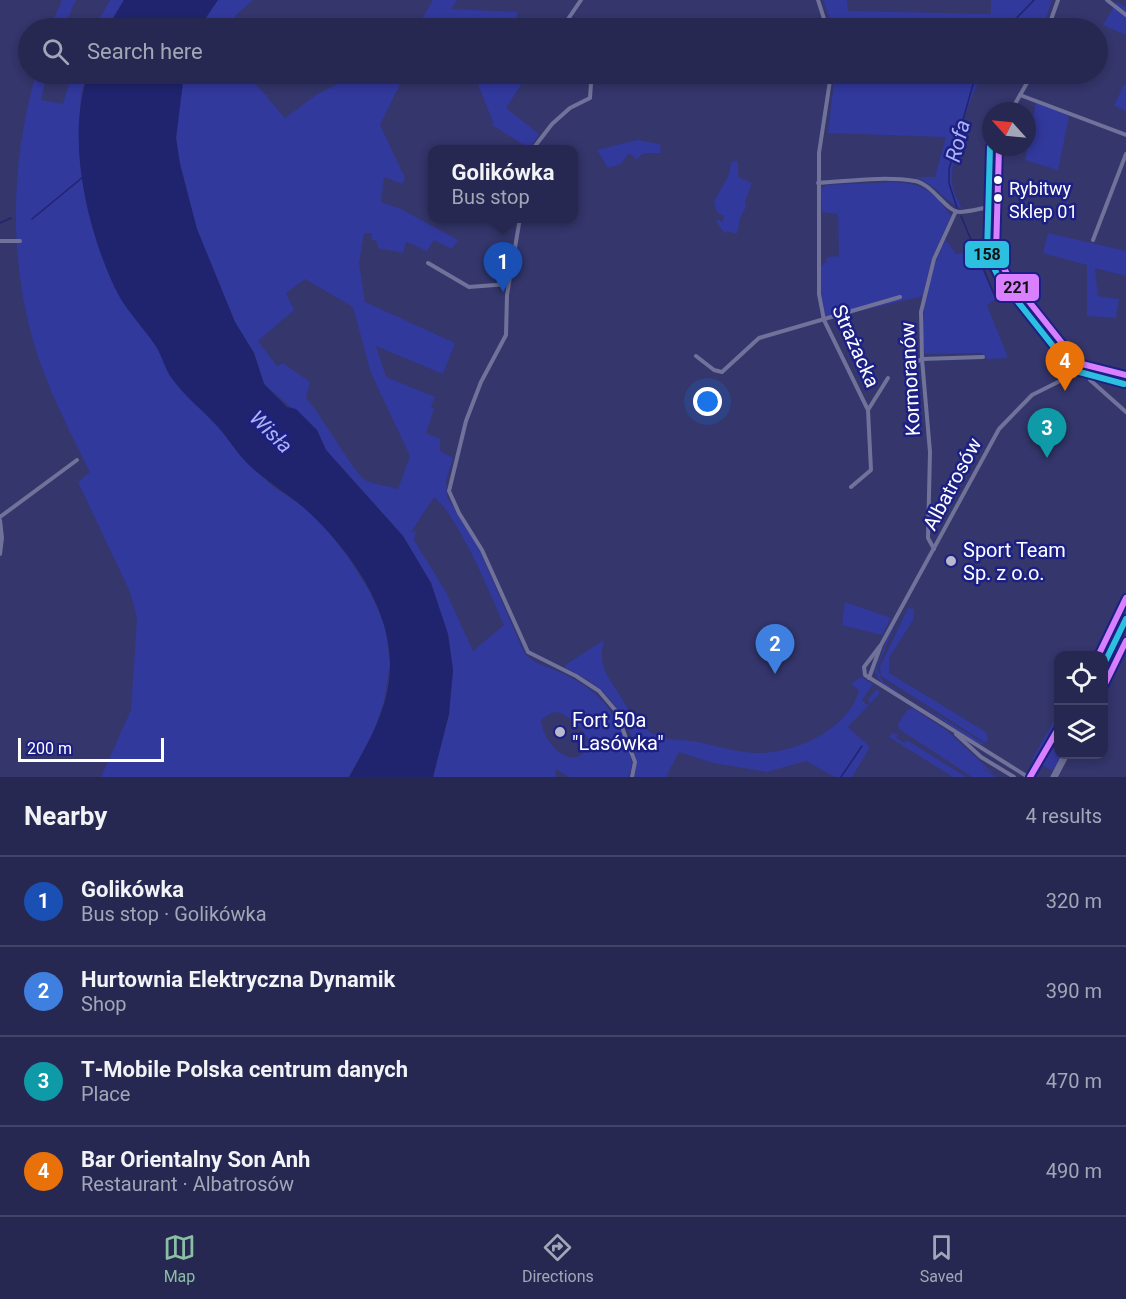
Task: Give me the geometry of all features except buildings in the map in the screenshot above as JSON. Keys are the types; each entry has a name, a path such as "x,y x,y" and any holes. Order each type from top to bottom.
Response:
{"main road":[{"path":"1100,651 1126,598"},
{"path":"1108,678 1126,641"},
{"path":"1108,673 1112,669"},
{"path":"1029,777 1054,737"},
{"path":"1054,777 1063,759"}],"street":[{"path":"569,18 581,0"},
{"path":"818,0 824,18"},
{"path":"1052,18 1058,0"},
{"path":"1107,0 1126,15"},
{"path":"536,145 557,118 590,98 593,89 590,84"},
{"name":"Strażacka","path":"829,84 819,153 819,294 824,320 868,410"},
{"path":"1016,102 1026,84"},
{"path":"1020,95 1126,135"},
{"path":"1093,240 1126,153"},
{"path":"999,156 996,253 1026,300 1080,364 1125,374"},
{"path":"818,183 898,179 918,182 930,188 956,211 996,206"},
{"name":"Kormoranów","path":"934,549 928,539 930,452 920,360 921,312 934,259 956,211"},
{"path":"519,223 508,285 506,335 481,382 466,421 449,485 450,498 482,550 528,652 536,659 576,676 599,691 616,711 635,762 632,777"},
{"path":"0,241 20,241"},
{"path":"428,263 469,287 508,285"},
{"path":"696,356 714,370 722,372 759,338 900,297"},
{"path":"920,360 983,357"},
{"name":"Albatrosów","path":"867,676 881,645 985,453 1008,418 1032,395 1066,378 1080,364"},
{"path":"1093,368 1091,381 1126,412"},
{"name":"Strażacka","path":"868,410 888,378"},
{"path":"851,487 871,470 868,410"},
{"path":"0,554 2,538 0,519 77,460"},
{"name":"Albatrosów","path":"867,676 864,667 881,645"},
{"path":"867,676 1029,777"},
{"path":"956,733 981,756 1014,777"}],"shaded area":[{"path":"62,0 76,0 68,18 54,18"},
{"path":"110,0 124,0 113,18 100,18"},
{"path":"218,0 253,0 234,18 206,18"},
{"path":"433,0 457,0 451,9 517,12 517,18 423,18"},
{"path":"823,0 847,0 848,11 991,14 991,0 1052,0 1046,18 829,18"},
{"path":"1117,2 1126,7 1126,35 1108,27 1107,18"},
{"path":"34,84 45,84 41,100 63,104 69,84 84,84 81,93 79,139 85,192 115,288 158,349 169,375 219,428 246,462 275,488 303,506 329,532 370,592 385,626 390,663 384,701 374,731 349,777 101,777 131,710 137,617 130,592 78,482 90,472 60,411 32,337 18,263 16,224 20,148"},
{"path":"183,84 256,84 285,118 316,95 337,84 400,84 380,125 405,178 402,184 384,177 381,202 401,209 458,240 452,249 434,240 427,251 406,242 403,253 378,248 376,240 372,240 372,233 364,233 359,263 365,302 455,343 443,374 376,346 386,377 435,397 431,407 434,409 426,433 440,439 440,451 453,458 446,480 447,497 478,547 523,650 534,661 591,690 608,707 621,729 630,755 631,768 628,777 569,777 556,769 555,777 433,777 449,714 453,670 448,634 431,583 403,536 326,450 317,430 264,384 254,353 235,322 197,229 180,164 176,138","holes":["305,279 353,307 371,373 410,456 398,489 367,481 362,477 306,398 310,382 283,363 277,366 258,341 294,310 286,293","434,497 463,538 504,625 473,651 446,592 414,540 416,531 411,532","558,712 576,723 588,740 583,753 578,757 559,752 545,734 541,720 551,713"]},
{"path":"478,84 522,84 506,108 539,134 532,145 524,145 492,125 493,122"},
{"path":"834,84 978,84 967,111 952,171 952,185 962,209 916,177 935,177 946,137 828,133"},
{"path":"1124,84 1126,85 1126,111 1114,106"},
{"path":"1036,102 1069,116 1058,170 1025,160 1026,156 1036,156"},
{"path":"637,140 660,144 661,153 644,153 636,160 634,156 628,154 621,164 608,168 597,150"},
{"path":"738,161 738,177 752,183 737,234 727,231 725,234 716,221 719,219 722,223 724,216 717,212 714,202 727,178 731,162"},
{"path":"893,182 927,190 939,200 951,216 931,260 923,296 826,319 820,286 821,266 826,262 827,257 839,256 838,214 822,212 821,189 827,185"},
{"path":"1048,233 1126,251 1126,276 1095,268 1098,296 1119,299 1116,318 1087,316 1087,265 1043,253"},
{"path":"946,240 956,254 976,251 996,299 987,305 1008,358 988,359 982,353 925,354 923,326 926,296 935,265"},
{"path":"845,602 891,618 882,635 842,625"},
{"path":"908,608 914,609 913,620 889,658 889,673 986,732 988,738 986,743 881,676 880,667"},
{"path":"1126,609 1126,626 1108,664 1108,651 1105,651"},
{"path":"897,619 877,668 882,681 904,696 881,683 875,671 887,638"},
{"path":"604,640 602,662 606,673 636,720 657,736 755,753 793,748 822,735 845,715 854,703 859,690 851,684 861,677 873,684 862,700 867,705 870,703 868,699 877,689 880,693 848,727 870,747 852,777 835,777 806,761 767,772 713,763 679,752 666,777 634,777 636,753 621,714 613,702 595,685 566,668 565,665"},
{"path":"923,707 932,712 985,744 979,744"},
{"path":"912,708 946,730 994,774 981,768 996,777 972,777 899,729 898,724 907,710"},
{"path":"1054,721 1054,726 1034,760 1032,759"},
{"path":"892,733 898,734 896,738 905,743 907,740 966,777 953,777 889,737"},
{"path":"1054,747 1054,759 1060,759 1052,771 1043,765"}],"water":[{"path":"124,0 218,0 206,18 113,18"},
{"name":"Wisła","path":"86,84 183,84 176,138 180,164 197,229 235,322 254,353 264,384 287,407 296,409 317,430 326,450 403,536 431,583 448,634 453,670 449,714 433,777 349,777 371,736 387,693 390,663 388,641 374,598 335,539 304,508 247,463 218,427 180,388 169,374 155,345 118,294 95,236 82,181 79,125"}],"waterway":[{"name":"Rofa","path":"1017,18 1034,0"},
{"name":"Rofa","path":"957,208 949,183 949,169 973,84"},
{"path":"32,219 83,177"},
{"name":"Rofa","path":"961,216 996,299"},
{"path":"0,223 11,218"},
{"path":"841,777 862,746"}],"transit line":[{"name":"158","path":"990,156 987,254 999,278 1072,370 1124,384"},
{"name":"221","path":"999,156 996,253 1007,274 1078,363 1126,375"},
{"name":"221","path":"1100,651 1126,598"},
{"name":"158","path":"1108,656 1126,619"},
{"name":"221","path":"1108,678 1126,641"},
{"name":"221","path":"1030,777 1054,736"}],"place":[{"name":"Rybitwy Sklep 01","path":"998,198"},
{"name":"Golikówka","path":"503,292"},
{"name":"Bar Orientalny Son Anh","path":"1065,391"},
{"name":"T‑Mobile Polska centrum danych","path":"1047,458"},
{"name":"Sport Team Sp. z o.o.","path":"951,561"},
{"name":"Hurtownia Elektryczna Dynamik","path":"775,674"},
{"name":"Fort 50a \"Lasówka\"","path":"560,732"}]}
